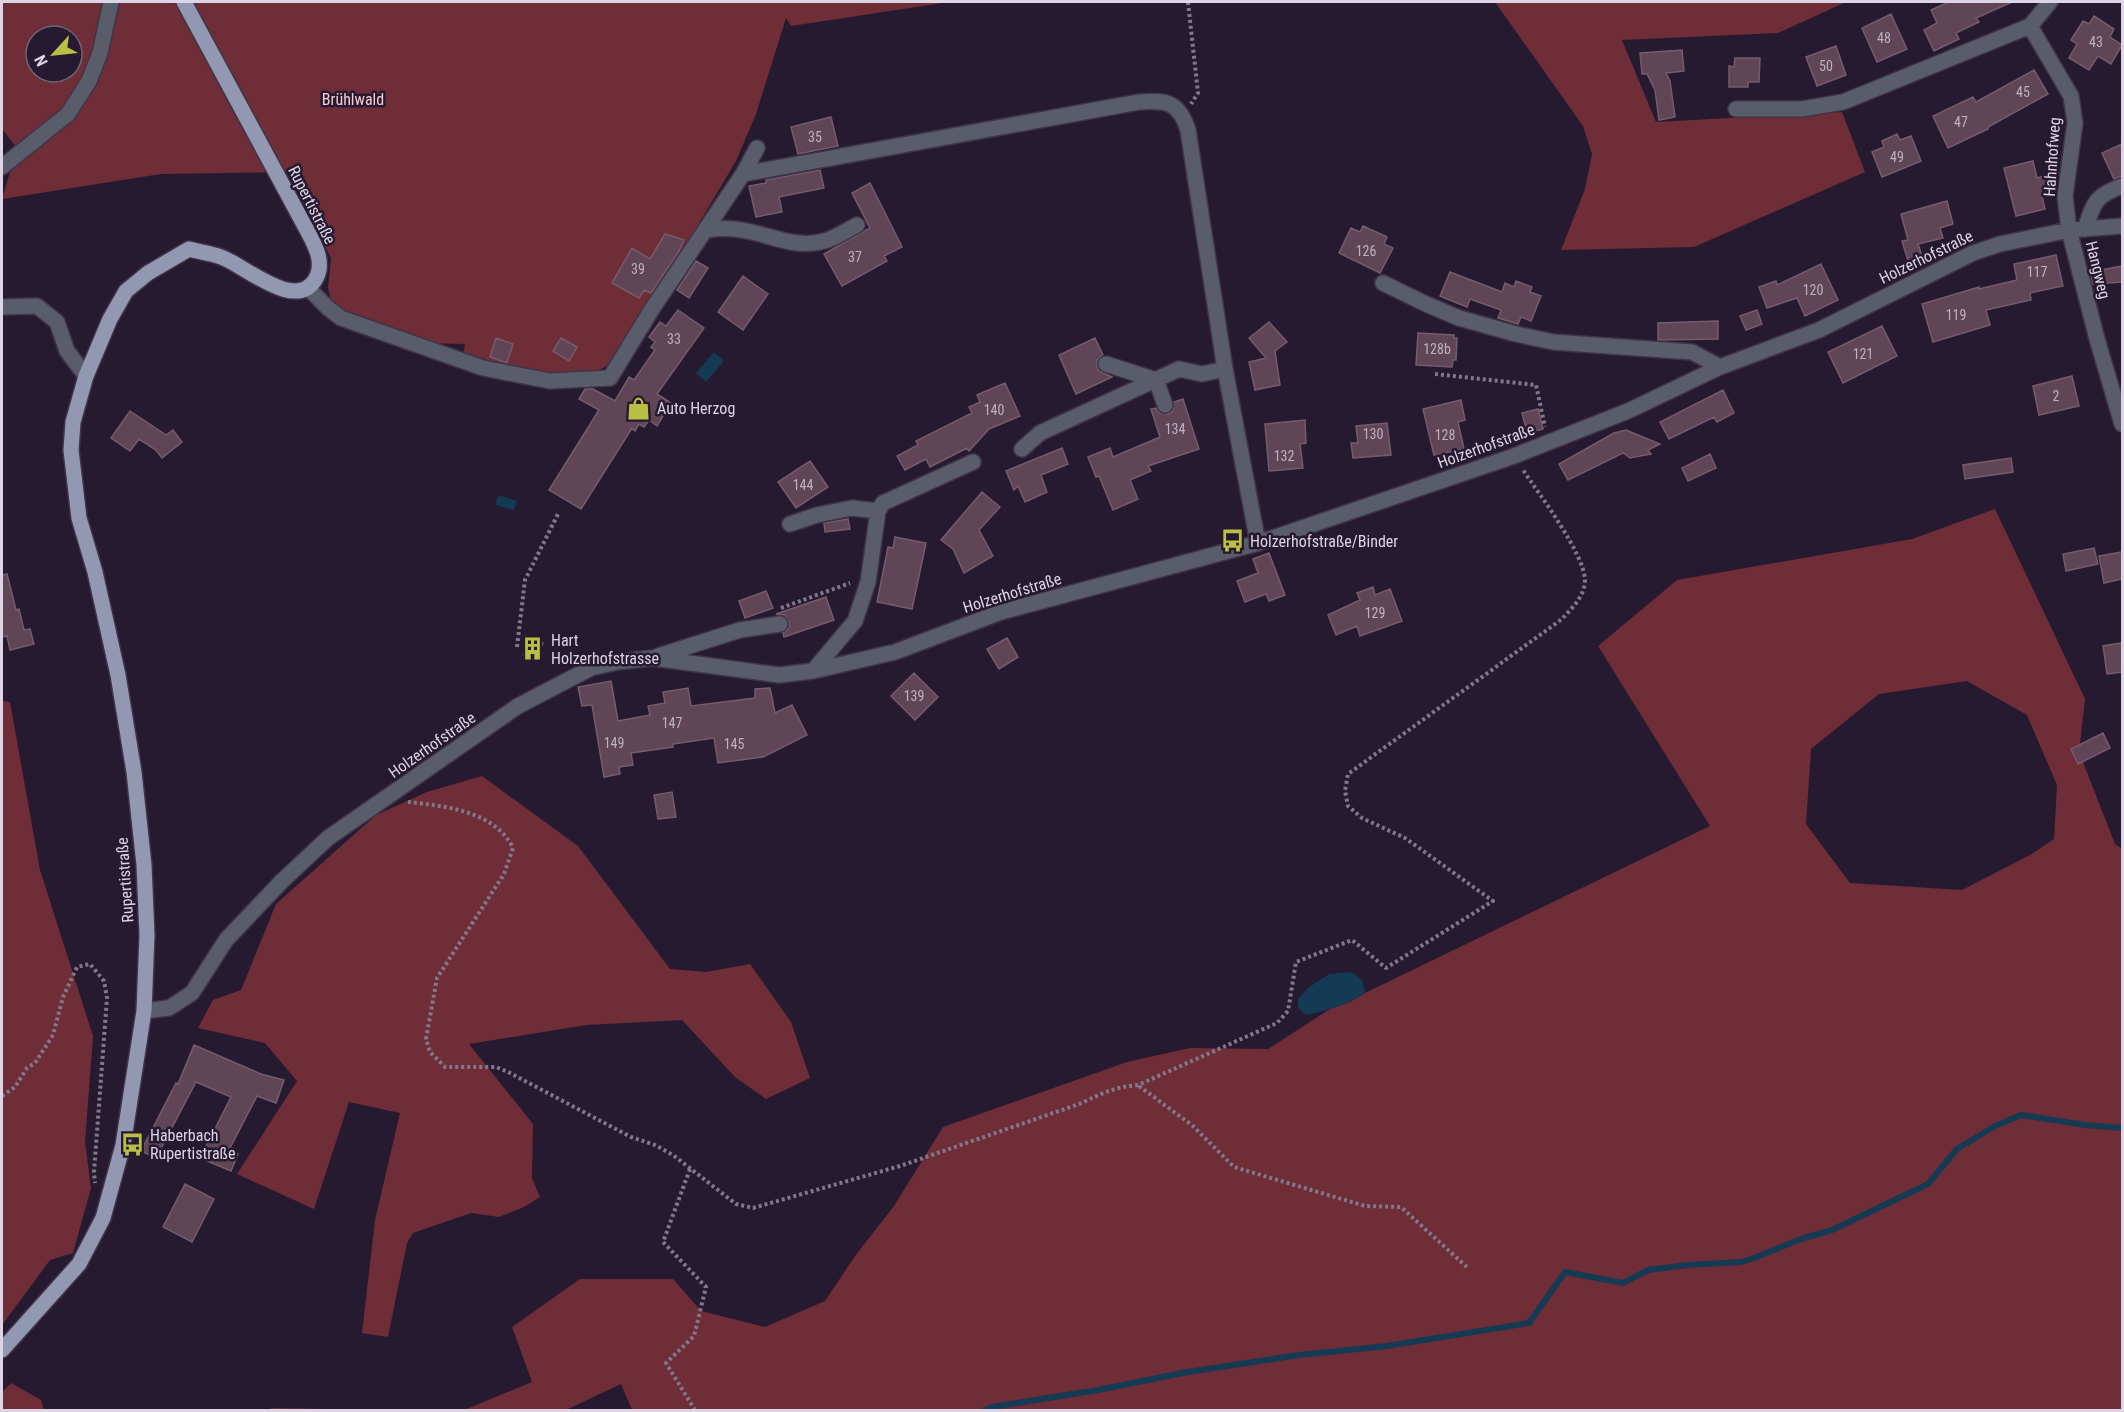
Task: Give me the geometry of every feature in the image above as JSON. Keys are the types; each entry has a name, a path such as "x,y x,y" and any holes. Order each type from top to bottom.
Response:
{"main road":[{"name":"Rupertistraße","path":"2,1350 79,1264 103,1218 123,1145 144,1011 147,935 144,866 134,771 115,664 95,572 80,518 71,450 73,422 86,376 110,319 126,291 148,273 189,249 221,257 279,288 290,291 308,288 314,282 319,270 320,260 317,249 184,2"}],"street":[{"path":"2,167 68,114 89,81 100,53 111,2"},
{"path":"1736,109 1802,109 1843,102 2030,26 2050,2"},
{"name":"Hahnhofweg","path":"2030,26 2071,96 2075,123 2065,196 2077,229"},
{"path":"743,174 1139,102 1160,101 1183,114 1188,130 1225,369 1258,543"},
{"path":"308,288 341,318 483,368 550,381 610,378 652,309 743,174 757,148"},
{"path":"2077,229 2094,202 2122,186"},
{"path":"706,230 718,228 746,231 810,244 825,241 857,225"},
{"name":"Holzerhofstraße","path":"144,1011 169,1008 192,993 226,940 281,882 328,838 518,706 591,668 617,662 654,658 779,675 813,671 895,652 1000,612 1258,543 1514,456 1628,411 1720,367 1819,330 1973,253 2000,244 2077,229 2122,226"},
{"name":"Hangweg","path":"2077,229 2097,339 2122,424"},
{"path":"1383,282 1459,318 1516,334 1553,342 1692,352 1720,367"},
{"path":"2,307 37,306 57,322 67,351 86,376"},
{"path":"1106,364 1156,380"},
{"path":"1022,449 1040,433 1179,369 1202,374 1225,369"},
{"path":"1156,380 1165,405"},
{"path":"813,671 855,621 868,578 878,512 883,503 973,462"},
{"path":"790,524 817,515 852,508 878,512"},
{"path":"654,658 740,630 773,625"}],"path":[{"path":"1183,114 1198,93 1188,2"},
{"path":"1435,374 1536,385 1548,443"},
{"path":"384,800 452,807 484,819 507,836 513,848 504,874 437,978 426,1038 430,1052 445,1067 495,1067 508,1072 631,1137 655,1145 673,1155 736,1204 753,1208 900,1166 1082,1103 1105,1091 1138,1086 1277,1023 1288,1011 1296,962 1353,940 1386,968 1493,901 1405,838 1362,818 1348,806 1345,791 1348,774 1553,626 1579,600 1585,581 1581,564 1553,514 1514,456"},
{"path":"517,647 525,580 558,514"},
{"path":"773,625 773,612 868,578"},
{"path":"2,1096 15,1087 27,1068 35,1063 52,1035 63,997 77,967 90,964 104,981 106,998 94,1172 95,1185 108,1200"},
{"path":"1138,1086 1193,1126 1234,1167 1365,1206 1401,1207 1469,1269"},
{"path":"690,1169 663,1242 706,1287 694,1336 666,1363 695,1410"}],"green space":[{"name":"Brühlwald","path":"2,2 949,2 791,26 786,18 756,114 736,161 654,299 611,364 593,373 563,379 463,358 465,344 418,343 338,311 332,304 328,288 331,258 288,172 161,174 2,199 17,148 2,129"},
{"path":"1495,2 1846,2 1778,33 1622,40 1656,122 1842,112 1865,172 1694,247 1561,250 1585,189 1592,154 1583,126"},
{"path":"1995,509 2085,699 2079,752 2115,844 2122,849 2122,1410 632,1410 621,1384 566,1410 464,1410 532,1382 512,1327 580,1279 673,1279 701,1311 765,1327 825,1301 855,1256 894,1206 943,1127 1127,1062 1190,1048 1268,1049 1330,1009 1350,1002 1710,826 1598,646 1677,580 1912,539","holes":["1967,681 2027,715 2057,785 2054,839 2030,855 1962,890 1850,883 1806,824 1811,749 1879,694"]},
{"path":"2,701 10,702 40,870 93,1036 85,1142 91,1188 73,1253 50,1260 2,1325"},
{"path":"482,776 578,846 670,969 706,972 750,964 791,1022 810,1078 766,1099 735,1077 682,1020 586,1025 469,1044 533,1124 532,1178 540,1197 524,1207 499,1217 471,1213 413,1233 407,1243 388,1337 362,1333 375,1220 400,1113 349,1102 314,1209 237,1174 297,1081 265,1043 198,1028 213,1000 241,990 276,904 376,815 427,792"},
{"path":"11,1383 41,1400 44,1410 2,1410 2,1392"},
{"path":"272,1408 393,1410 267,1410"}],"water":[{"path":"714,352 724,361 706,382 696,373"},
{"path":"498,495 517,501 514,510 495,505"},
{"path":"1352,972 1363,981 1365,993 1337,1007 1306,1015 1298,1008 1298,999 1308,988 1329,974"}],"building":[{"path":"1949,2 2012,2 1976,18 1979,22 1956,33 1959,39 1934,51 1924,30 1937,23 1931,10"},
{"path":"1891,14 1907,49 1877,62 1862,28"},
{"path":"2094,16 2114,29 2110,37 2122,45 2111,64 2098,56 2089,70 2069,58 2077,44 2071,40 2083,21 2089,24"},
{"path":"1836,46 1846,75 1817,86 1806,57"},
{"path":"1682,50 1684,71 1666,73 1670,81 1675,117 1659,120 1655,90 1647,74 1642,74 1640,53"},
{"path":"1735,58 1760,58 1759,82 1748,82 1748,87 1729,87 1729,66 1734,67"},
{"path":"2034,70 2048,94 1988,129 1948,148 1933,116 1973,97 1976,102"},
{"path":"831,117 838,146 798,154 791,127"},
{"path":"1897,134 1900,140 1911,136 1921,161 1882,177 1872,152 1884,147 1882,141"},
{"path":"2122,144 2122,176 2114,179 2102,153"},
{"path":"2033,161 2037,178 2044,176 2049,195 2042,196 2045,209 2016,216 2004,168"},
{"path":"820,170 824,188 779,197 782,212 756,217 749,186 766,183 766,180"},
{"path":"870,183 902,247 884,256 887,261 842,286 824,254 870,228 852,193"},
{"path":"1947,201 1953,224 1940,228 1943,238 1918,244 1924,262 1910,267 1902,241 1908,240 1901,214"},
{"path":"1363,226 1387,237 1384,244 1393,248 1380,273 1339,253 1351,228 1360,232"},
{"path":"665,234 684,240 651,293 644,290 639,298 612,283 632,248 650,259"},
{"path":"2056,255 2063,286 2030,293 2031,300 1986,310 1990,325 1933,342 1922,304 1979,287 1979,289 2017,280 2014,264"},
{"path":"696,261 708,268 689,298 677,290"},
{"path":"1821,264 1838,300 1805,316 1797,298 1767,308 1759,287 1776,281 1777,285"},
{"path":"2122,266 2122,282 2093,284 2090,272"},
{"path":"1450,272 1502,292 1505,283 1514,287 1516,281 1532,287 1530,292 1541,296 1531,321 1521,317 1518,324 1498,318 1501,310 1470,299 1467,307 1440,296"},
{"path":"743,276 768,294 743,330 718,312"},
{"path":"678,310 704,328 657,394 671,403 657,426 649,420 644,427 639,424 635,431 632,428 581,509 549,490 599,410 579,399 585,389 593,389 615,401 629,377 634,380 655,350 651,347 655,342 649,337 660,322 666,326"},
{"path":"1757,310 1762,324 1746,330 1740,316"},
{"path":"1718,321 1718,339 1658,340 1658,323"},
{"path":"1269,322 1287,342 1275,351 1280,385 1255,390 1249,362 1266,358 1249,338"},
{"path":"1882,326 1897,356 1843,383 1828,352"},
{"path":"1418,333 1454,335 1454,338 1457,338 1456,360 1453,360 1452,367 1416,365"},
{"path":"496,338 513,344 507,363 490,357"},
{"path":"561,338 577,347 569,361 553,351"},
{"path":"1095,338 1103,355 1097,360 1097,367 1099,371 1112,377 1076,394 1059,355"},
{"path":"2072,376 2079,406 2039,415 2033,386"},
{"path":"1005,383 1020,416 989,429 969,451 967,448 930,467 926,459 905,470 897,456 918,445 916,441 972,413 969,407 980,402 977,395"},
{"path":"1723,390 1734,413 1717,422 1714,417 1669,439 1660,422"},
{"path":"1183,399 1199,449 1148,466 1151,471 1130,480 1138,499 1113,510 1099,476 1096,477 1088,457 1110,448 1113,457 1160,437 1151,409 1156,408 1159,413 1168,414 1173,411 1174,402"},
{"path":"1461,400 1465,420 1458,422 1464,449 1434,455 1423,409"},
{"path":"1538,409 1543,429 1527,433 1522,413"},
{"path":"130,411 166,435 173,430 182,442 162,458 156,450 139,439 130,451 111,438"},
{"path":"1305,420 1306,443 1300,444 1303,468 1269,471 1265,424"},
{"path":"1387,423 1391,455 1353,458 1351,443 1358,443 1356,426"},
{"path":"1626,430 1660,444 1648,450 1651,454 1630,458 1623,453 1568,480 1559,464 1614,433"},
{"path":"1062,448 1068,464 1041,475 1047,492 1025,502 1018,486 1014,490 1006,471"},
{"path":"1710,454 1716,468 1688,481 1682,468"},
{"path":"2011,458 2013,472 1965,479 1963,465"},
{"path":"810,461 828,487 796,508 778,482"},
{"path":"982,492 1000,507 979,530 993,556 964,573 953,549 941,540"},
{"path":"848,519 850,529 825,532 824,523"},
{"path":"895,537 926,543 912,609 877,602 888,547 893,548"},
{"path":"2094,548 2098,564 2066,571 2063,554"},
{"path":"2122,552 2122,579 2104,583 2099,556"},
{"path":"1269,553 1285,595 1269,601 1266,594 1245,602 1237,581 1258,573 1253,559"},
{"path":"7,574 16,610 19,609 24,630 30,629 34,644 10,650 7,636 2,637 2,575"},
{"path":"1373,587 1375,595 1390,589 1402,621 1360,636 1357,626 1336,635 1328,615 1360,600 1357,593"},
{"path":"766,591 773,608 745,618 739,601"},
{"path":"826,597 834,620 784,637 783,633 789,628 789,622 784,615 776,614"},
{"name":"Hart Holzerhofstrasse","path":"529,638 543,643 536,661 523,655"},
{"path":"1007,638 1018,657 999,669 987,649"},
{"path":"2122,643 2122,672 2107,674 2103,646"},
{"path":"914,673 938,697 915,720 891,696"},
{"path":"611,681 618,721 650,715 648,706 665,703 663,692 688,688 691,706 755,698 755,689 770,688 775,713 792,705 807,735 763,757 718,763 714,738 673,744 673,747 631,753 633,765 619,767 620,774 604,777 592,705 582,706 578,687"},
{"path":"2103,733 2110,748 2078,764 2071,749"},
{"path":"672,792 676,817 658,819 654,795"},
{"path":"194,1045 261,1074 284,1080 276,1103 257,1096 229,1150 238,1154 231,1171 200,1158 231,1097 196,1082 156,1158 141,1151 176,1083 178,1084"},
{"path":"185,1184 214,1199 192,1242 163,1227"}],"waterway":[{"path":"985,1410 1182,1373 1299,1355 1387,1346 1529,1323 1565,1272 1623,1283 1648,1270 1741,1262 1754,1258 1801,1239 1832,1230 1928,1184 1957,1149 1995,1126 2021,1115 2122,1128"}],"place":[{"name":"Auto Herzog","path":"639,408"},
{"name":"Holzerhofstraße/Binder","path":"1232,541"},
{"name":"Hart Holzerhofstrasse","path":"533,649"},
{"name":"Haberbach Rupertistraße","path":"132,1144"}]}
